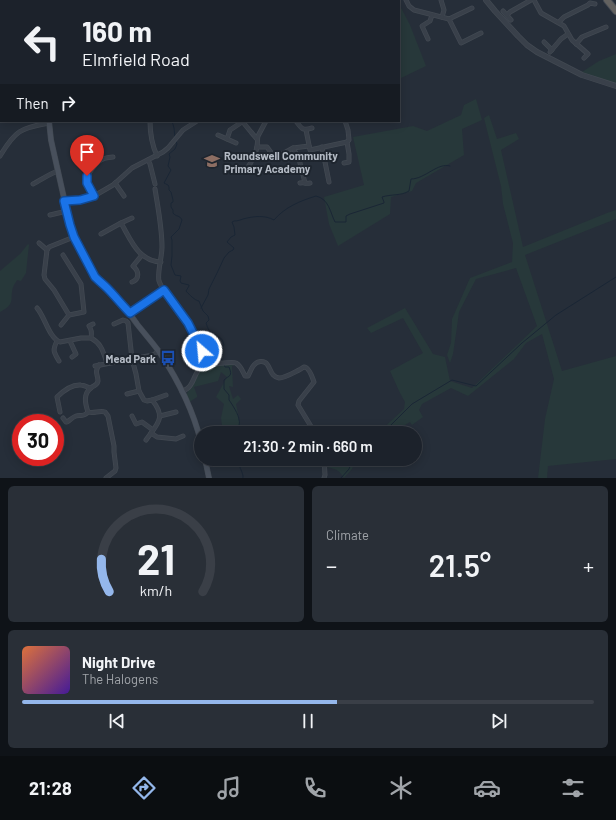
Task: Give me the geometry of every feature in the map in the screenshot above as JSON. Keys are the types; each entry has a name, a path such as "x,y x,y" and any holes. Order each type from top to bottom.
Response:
{"highway":[{"path":"607,0 616,11"}],"main road":[{"path":"49,122 51,140 64,201 74,237 95,277 130,313 159,352 182,392 196,426"},
{"path":"206,466 209,478"}],"street":[{"path":"406,0 409,6 414,10 449,19 472,8"},
{"path":"441,0 444,10 442,17"},
{"path":"486,0 507,25 527,45 537,52 582,76 616,86"},
{"path":"507,15 533,0 541,13 564,26 576,44 588,54 584,58"},
{"path":"559,22 564,16 590,3 595,4"},
{"path":"503,11 511,20"},
{"path":"428,39 422,26 430,22 432,15"},
{"path":"449,19 461,43 481,33"},
{"path":"576,44 582,37 606,27"},
{"path":"544,42 552,51 561,39 568,34"},
{"path":"0,156 17,132 28,127 49,122"},
{"path":"150,122 151,138 157,156"},
{"path":"64,201 80,200 94,196 115,183 132,168 157,156 168,148 183,130 195,122"},
{"path":"227,139 230,130 241,122"},
{"path":"243,122 257,139"},
{"path":"246,172 255,155 259,132 265,122"},
{"path":"297,122 301,128 306,130 312,128"},
{"path":"344,122 349,134 349,140 347,142 349,162 344,163"},
{"path":"306,130 310,150 347,142"},
{"path":"218,135 236,143"},
{"path":"257,147 267,147 275,158 294,148 309,146"},
{"path":"294,148 299,159 303,183 310,183"},
{"path":"322,148 329,182"},
{"path":"94,196 87,183 87,176 99,160 113,157"},
{"path":"148,160 155,184"},
{"path":"33,184 58,172"},
{"path":"115,183 124,196"},
{"path":"155,189 162,245 159,282 188,323 203,352"},
{"path":"50,215 67,211"},
{"path":"101,234 132,218"},
{"path":"121,223 136,250 152,260 161,262"},
{"path":"69,315 54,290 45,279 44,275 47,250 49,247 74,237"},
{"path":"39,243 47,250"},
{"path":"135,283 138,276 136,268 132,267 142,254"},
{"path":"63,255 81,284 85,317"},
{"path":"130,313 164,290"},
{"path":"38,308 52,336 57,341 60,342 90,338 100,344 108,364"},
{"path":"61,325 69,315 84,312"},
{"path":"37,317 42,315"},
{"path":"114,324 123,320 128,324 132,359 139,391 144,400 152,400 166,395"},
{"path":"90,324 92,334 90,338"},
{"path":"57,341 54,350 58,360 62,356"},
{"path":"70,341 76,354 72,357"},
{"path":"60,412 57,397 65,390 80,385 90,388 96,386 98,379 96,374 97,366 153,355 159,352"},
{"path":"182,392 188,388 200,367 208,365 228,362 237,364 246,377 259,362 266,363 276,378 285,377 304,367 308,369 314,382 299,401 298,405 312,426"},
{"path":"88,412 85,396 90,388"},
{"path":"127,394 139,391"},
{"path":"146,440 160,420 156,405 152,400"},
{"path":"64,419 68,422 77,415 81,416 88,412 91,413 102,411 108,416 114,446 116,468 115,471 106,478"},
{"path":"160,416 176,412"},
{"path":"132,416 136,424 142,422 157,437 176,439 183,436"},
{"path":"324,466 324,478"}],"shaded area":[{"path":"400,6 410,25 426,66 400,79"},
{"path":"616,54 616,84 582,72 599,61"},
{"path":"476,99 482,120 462,129 464,155 416,183 412,191 391,197 390,214 338,246 329,224 324,197 364,185 353,137 413,126 427,131 461,115 464,105"},
{"path":"489,115 497,139 516,133 519,139 501,150 523,247 616,210 616,219 525,255 562,371 616,356 616,459 548,466 547,478 538,478 545,419 554,379 542,334 526,343 514,359 468,396 451,388 422,404 419,410 423,417 412,425 410,422 403,426 386,426 404,409 405,402 390,371 423,353 403,318 371,333 367,328 405,308 433,354 445,357 450,381 472,388 537,326 516,268 476,279 459,312 453,354 450,363 447,355 451,343 452,319 470,278 512,262 513,243 484,118"},
{"path":"28,244 26,273 21,281 17,280 14,285 12,290 12,300 9,306 0,312 0,271 20,254"},
{"path":"228,364 235,365 232,366 233,387 229,386 233,399 238,395 241,399 236,404 241,426 216,426 222,425 221,418 224,404 216,397 227,377 221,372 218,381 194,387 197,397 188,403 186,395 203,367"},
{"path":"353,466 344,478 337,470 327,467"}],"waterway":[{"path":"172,122 175,138"},
{"path":"176,141 177,144 175,149 169,154 170,157 168,166 171,170 164,183 168,185 171,192 173,200 171,207 173,213 182,220 179,229 171,237 171,265 175,275 181,276 181,283 189,285 186,291 199,301 203,311 208,316 209,320 206,323 210,332 222,339 224,345 221,353 222,361"},
{"path":"201,308 224,258 234,248 227,242 235,235 232,222 255,217 267,217 274,220 283,211 293,205 316,196 324,200 335,222 346,222 346,216 384,203 382,197 403,194 409,191 411,179 421,176 441,166 450,166"},
{"path":"390,426 412,404 452,380 476,386 522,343 556,315 616,277"},
{"path":"224,364 225,367 229,367 231,373 224,380 224,389 229,395 229,400 238,415 239,426"},
{"path":"240,466 243,478"},
{"path":"341,478 350,466"}],"place":[{"name":"Roundswell Community Primary Academy","path":"212,161"},
{"name":"Mead Park","path":"168,358"}],"route":[{"path":"87,176 87,183 94,196 80,200 64,201 74,237 95,277 130,313 164,290 188,323 202,351"}]}
